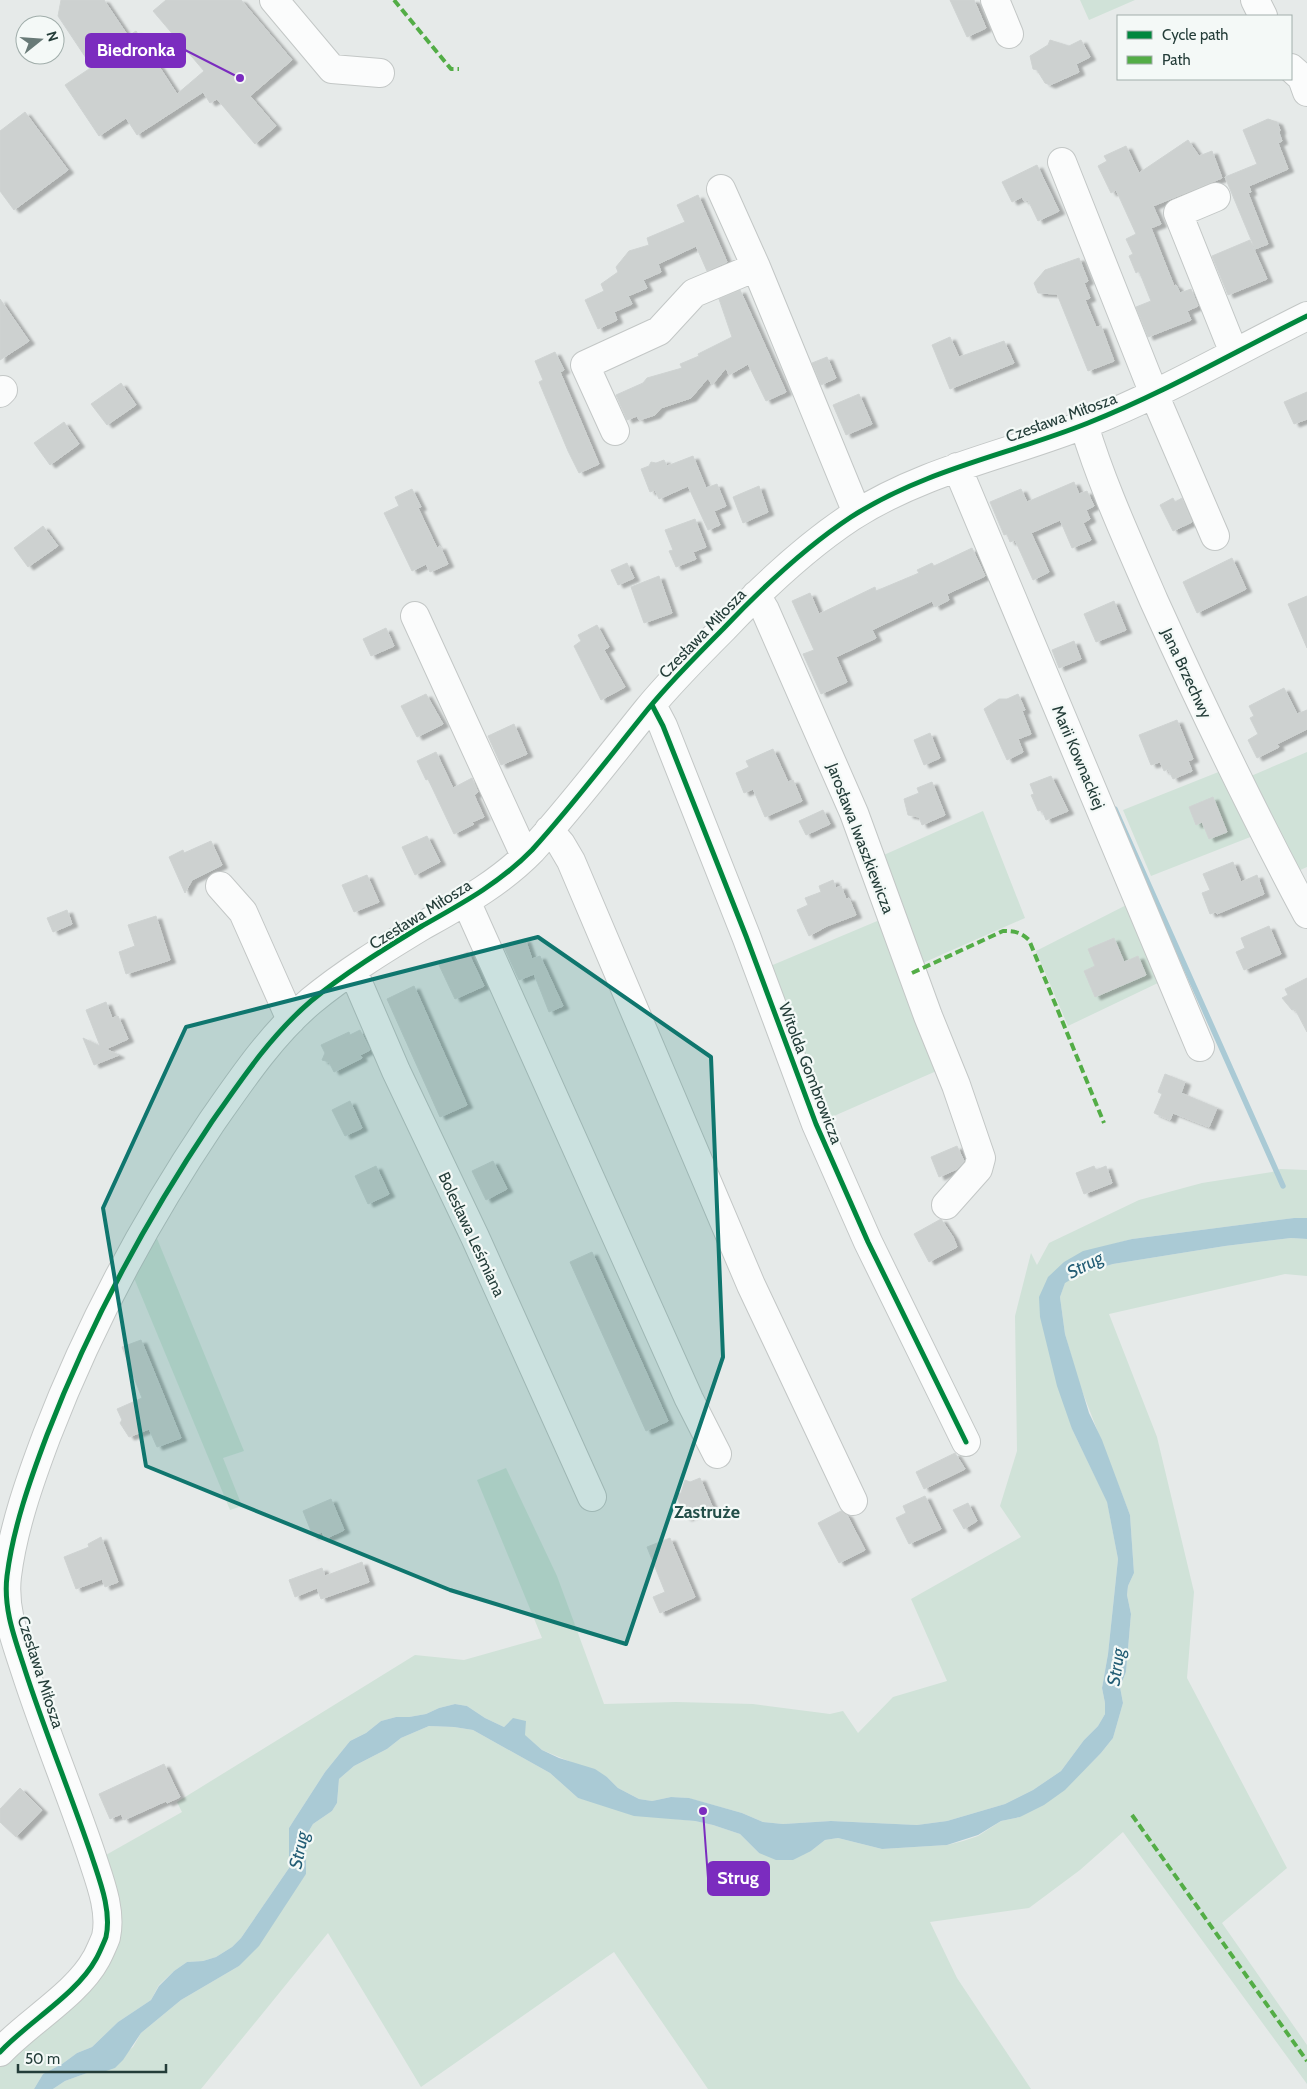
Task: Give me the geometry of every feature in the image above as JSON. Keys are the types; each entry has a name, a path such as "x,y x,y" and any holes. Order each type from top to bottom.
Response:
{"street":[{"path":"274,0 332,70 380,73"},
{"path":"995,0 1009,34"},
{"path":"1256,0 1263,15"},
{"path":"1062,162 1154,394 1215,536"},
{"path":"721,189 756,267 857,513"},
{"path":"1216,197 1178,213 1234,353"},
{"path":"615,431 585,365 659,331 694,293 756,267"},
{"name":"Czesława Miłosza","path":"0,2052 17,2034 70,1989 90,1969 106,1936 107,1915 104,1895 88,1847 12,1630 3,1583 38,1458 83,1349 138,1242 188,1158 258,1057 291,1020 313,1000 353,971 466,901 502,876 526,856 652,705 756,595 823,536 857,513 889,495 957,467 1084,425 1154,394 1307,316"},
{"name":"Jana Brzechwy","path":"1084,425 1094,458 1121,526 1181,661 1232,770 1307,914"},
{"name":"Marii Kownackiej","path":"957,467 1200,1047"},
{"name":"Jarosława Iwaszkiewicza","path":"756,595 765,610 854,813 982,1158 978,1169 946,1206"},
{"path":"415,616 526,856"},
{"name":"Witolda Gombrowicza","path":"652,705 663,726 746,936 816,1124 868,1242 966,1442"},
{"path":"549,830 561,844 571,861 751,1285 853,1501"},
{"path":"220,886 243,912 291,1020"},
{"path":"466,901 689,1399 717,1454"},
{"name":"Bolesława Leśmiana","path":"353,971 396,1071 475,1237 592,1496"}],"highlighted area":[{"path":"538,937 711,1057 723,1357 626,1644 450,1590 146,1466 103,1208 186,1027"}],"green space":[{"path":"1080,0 1135,0 1089,20"},
{"path":"1307,752 1307,867 1291,874 1244,779"},
{"path":"1226,769 1258,834 1151,876 1123,810"},
{"path":"983,811 1025,918 916,966 877,858"},
{"path":"1148,894 1183,971 1068,1026 1036,951"},
{"path":"882,919 941,1069 818,1123 761,970"},
{"path":"1280,1169 1307,1170 1307,1218 1294,1218 1132,1239 1110,1245 1049,1277 1072,1429 1107,1501 1118,1559 1108,1654 1102,1688 1105,1714 1098,1726 1084,1740 1061,1771 1033,1790 1005,1804 947,1821 917,1825 831,1821 783,1824 763,1822 742,1813 688,1798 671,1797 652,1801 639,1799 618,1788 607,1777 542,1750 509,1722 504,1727 485,1718 467,1706 455,1704 426,1714 396,1717 381,1721 366,1733 350,1741 325,1772 289,1828 289,1868 241,1938 232,1947 216,1957 203,1961 187,1962 174,1971 159,1985 151,2000 118,2022 92,2047 77,2053 43,2074 34,2089 0,2089 0,2062 93,1980 97,1860 182,1812 177,1802 415,1655 464,1660 542,1638 477,1480 506,1468 557,1576 604,1704 676,1702 753,1704 830,1714 843,1711 858,1733 893,1697 947,1681 911,1599 1021,1537 1000,1506 1017,1451 1015,1316 1031,1253 1037,1265 1049,1243 1139,1200 1202,1183 1272,1172"},
{"path":"156,1236 244,1451 223,1458 242,1506 230,1510 134,1278"},
{"path":"1291,1238 1307,1239 1307,1276 1285,1274 1109,1314 1157,1437 1194,1592 1187,1678 1287,1868 1222,1923 1307,2045 1307,2084 1123,1832 1080,1870 1029,1908 930,1922 957,1978 1031,2089 708,2089 614,1952 421,2087 328,1933 201,2089 53,2089 65,2081 87,2073 103,2072 133,2047 141,2033 181,2000 239,1966 306,1874 306,1836 313,1824 332,1811 337,1803 339,1779 354,1766 387,1749 401,1738 429,1726 473,1730 550,1773 578,1798 656,1817 713,1825 740,1834 759,1853 811,1851 825,1840 838,1838 882,1849 947,1845 978,1836 1001,1821 1020,1817 1087,1767 1113,1738 1123,1703 1120,1687 1126,1672 1131,1614 1127,1595 1128,1586 1134,1573 1130,1515 1079,1383 1065,1334 1060,1297 1065,1282 1080,1274 1113,1264 1225,1246"}],"water":[{"path":"1294,1218 1307,1218 1307,1239 1291,1238 1225,1246 1113,1264 1080,1274 1065,1283 1060,1297 1065,1334 1089,1413 1102,1440 1130,1515 1134,1573 1128,1586 1127,1595 1131,1614 1126,1672 1120,1687 1123,1703 1113,1738 1065,1790 1044,1805 1020,1817 1001,1821 978,1835 947,1845 882,1849 838,1838 825,1840 811,1851 793,1860 776,1860 759,1853 740,1834 713,1825 695,1821 634,1816 578,1798 550,1773 473,1730 429,1726 401,1738 387,1749 354,1766 339,1779 337,1803 332,1811 313,1824 306,1836 306,1874 259,1946 239,1966 181,2000 141,2033 123,2060 115,2068 103,2072 87,2073 65,2081 53,2089 34,2089 43,2074 77,2053 92,2047 118,2022 151,2000 159,1986 174,1971 187,1962 203,1961 216,1957 232,1947 241,1938 289,1868 289,1828 294,1820 325,1772 350,1741 366,1733 381,1721 396,1717 426,1714 455,1704 467,1706 485,1718 504,1727 513,1718 526,1721 525,1735 542,1750 559,1758 595,1769 618,1788 639,1799 652,1801 671,1797 689,1798 742,1813 763,1822 783,1824 831,1821 917,1825 947,1821 1005,1804 1033,1790 1061,1771 1084,1740 1098,1726 1105,1714 1102,1688 1108,1654 1118,1559 1107,1502 1072,1429 1057,1386 1040,1317 1039,1297 1048,1277 1064,1262 1083,1251 1132,1239"}],"building":[{"path":"61,0 104,0 128,36 136,31 177,94 204,71 153,11 166,0 241,0 292,60 250,96 276,126 255,144 217,99 210,103 203,92 137,135 126,118 99,136 65,85 92,67 65,26 65,15 58,15"},
{"path":"950,0 974,0 986,28 967,37"},
{"path":"1050,40 1069,46 1081,40 1090,57 1076,64 1079,72 1050,85 1045,83 1037,70 1033,69 1030,56 1048,45"},
{"path":"25,112 68,170 14,210 0,191 0,131"},
{"path":"1268,119 1277,122 1282,141 1278,143 1288,169 1249,186 1251,192 1248,193 1268,244 1255,249 1225,177 1257,164 1243,130"},
{"path":"1188,140 1199,156 1212,151 1222,178 1153,206 1161,224 1151,228 1174,286 1176,285 1180,293 1191,289 1198,306 1187,311 1191,320 1148,337 1136,307 1151,301 1139,271 1136,273 1129,256 1133,254 1126,239 1136,234 1116,190 1111,193 1098,166 1107,161 1104,156 1126,146 1139,173"},
{"path":"1037,165 1059,211 1038,221 1028,200 1024,201 1022,197 1012,202 1002,182"},
{"path":"698,195 727,262 707,271 696,246 658,264 661,272 643,280 647,288 628,296 632,304 614,312 617,320 598,329 585,300 604,291 601,284 618,272 616,267 629,251 649,245 647,238 685,222 677,205"},
{"path":"1250,240 1267,279 1228,295 1212,256"},
{"path":"1079,258 1088,281 1084,283 1090,298 1085,300 1096,327 1101,326 1114,361 1088,371 1057,294 1038,293 1034,283 1045,270"},
{"path":"740,290 786,392 766,401 748,364 729,375 726,368 712,385 708,378 691,398 661,408 655,415 639,420 637,416 627,420 616,395 643,383 647,378 682,368 680,364 699,356 698,354 732,337 719,299"},
{"path":"0,299 29,341 0,360"},
{"path":"950,337 959,357 1004,341 1014,363 950,389 932,345"},
{"path":"555,352 564,370 560,372 599,464 579,473 539,382 543,380 535,361"},
{"path":"827,357 836,378 821,385 812,363"},
{"path":"121,383 136,405 107,425 91,404"},
{"path":"1307,392 1307,419 1294,424 1284,402"},
{"path":"859,394 872,424 846,435 833,405"},
{"path":"64,422 79,444 50,465 34,443"},
{"path":"693,456 706,488 717,484 726,506 714,511 720,525 708,530 688,486 659,499 655,490 650,492 641,469 649,466 651,462 656,463 664,460 667,466"},
{"path":"1074,482 1079,494 1087,491 1094,506 1086,510 1090,519 1083,523 1091,540 1072,548 1060,520 1031,533 1049,572 1033,580 1015,540 1010,542 1007,534 1004,535 990,502 1021,489 1027,502"},
{"path":"759,486 768,512 743,523 733,497"},
{"path":"412,489 421,507 418,508 437,548 440,546 448,564 430,572 426,564 412,571 384,513 399,506 395,497"},
{"path":"1173,498 1175,502 1182,498 1192,522 1173,531 1160,505"},
{"path":"695,519 706,547 693,552 696,559 676,567 669,551 673,550 665,530"},
{"path":"43,526 58,546 28,567 14,548"},
{"path":"972,548 985,576 947,594 949,600 935,607 932,601 872,630 876,638 836,657 847,682 821,694 803,654 814,650 792,601 810,593 819,614 875,587 876,591 919,573 917,570 932,563 934,566"},
{"path":"1232,558 1246,589 1197,613 1183,582"},
{"path":"627,563 634,578 618,585 611,570"},
{"path":"659,576 672,613 644,623 631,587"},
{"path":"1307,596 1307,648 1288,604"},
{"path":"1114,601 1126,630 1096,642 1084,614"},
{"path":"597,625 609,647 604,650 625,687 601,700 574,646 581,641 578,635"},
{"path":"386,628 394,646 371,656 363,639"},
{"path":"1074,641 1081,659 1059,668 1052,650"},
{"path":"1284,688 1297,714 1307,710 1307,729 1277,744 1279,747 1257,758 1248,740 1258,734 1250,718 1254,716 1249,706"},
{"path":"426,694 443,724 417,737 401,706"},
{"path":"1018,694 1025,710 1022,711 1031,734 1018,739 1023,752 1007,760 984,709 999,699 1007,699"},
{"path":"1177,720 1193,759 1188,761 1192,771 1173,779 1168,769 1164,771 1160,762 1151,765 1139,735"},
{"path":"514,724 527,754 501,765 488,736"},
{"path":"930,733 940,758 924,765 914,740"},
{"path":"773,749 788,782 793,780 802,801 765,817 753,789 744,793 736,773 749,767 746,761"},
{"path":"436,752 453,788 472,778 478,792 474,795 484,817 472,822 474,824 454,834 428,779 426,780 417,761"},
{"path":"1051,776 1068,811 1046,820 1042,810 1038,811 1031,795 1034,794 1030,784"},
{"path":"932,782 945,815 922,825 919,817 908,815 904,799 919,793 917,788"},
{"path":"1213,797 1227,832 1209,839 1202,822 1196,825 1189,807"},
{"path":"823,810 830,824 806,835 799,821"},
{"path":"427,836 440,862 415,875 402,847"},
{"path":"211,841 222,865 192,880 185,893 169,857 183,850 184,853"},
{"path":"1233,862 1241,882 1257,875 1264,894 1217,914 1216,912 1210,914 1202,893 1210,890 1203,874"},
{"path":"367,875 379,902 354,912 342,885"},
{"path":"833,880 836,888 841,886 846,899 849,898 856,915 827,926 809,936 797,910 808,905 805,898 821,892 819,886"},
{"path":"67,910 72,924 53,932 47,918"},
{"path":"156,916 170,960 126,974 119,952 135,946 128,925"},
{"path":"1269,926 1281,954 1244,970 1236,952 1245,948 1241,938"},
{"path":"1114,938 1124,962 1138,956 1146,975 1095,997 1084,971 1095,966 1088,949"},
{"path":"525,939 532,959 540,956 563,1006 549,1012 534,974 519,980 504,947"},
{"path":"468,952 484,986 455,999 439,965"},
{"path":"1307,978 1307,1032 1295,1009 1292,1010 1282,998 1288,995 1285,989"},
{"path":"414,986 467,1105 440,1117 387,999"},
{"path":"106,1002 112,1018 118,1016 128,1039 106,1049 119,1055 94,1065 83,1038 100,1046 86,1010"},
{"path":"360,1030 370,1050 360,1055 362,1058 334,1072 329,1062 322,1060 325,1053 321,1045 349,1032 350,1035"},
{"path":"1165,1074 1185,1082 1181,1093 1217,1108 1209,1127 1173,1113 1170,1120 1154,1113 1162,1094 1158,1092"},
{"path":"350,1101 362,1128 345,1136 332,1110"},
{"path":"957,1146 964,1161 957,1169 939,1177 931,1157"},
{"path":"493,1161 507,1189 486,1200 472,1171"},
{"path":"376,1166 389,1194 368,1204 355,1176"},
{"path":"1094,1166 1096,1170 1106,1166 1112,1183 1084,1194 1076,1173"},
{"path":"941,1219 957,1247 929,1262 914,1234"},
{"path":"592,1252 668,1421 646,1431 570,1262"},
{"path":"141,1340 181,1438 157,1447 149,1429 129,1437 120,1423 122,1420 117,1409 142,1398 122,1347"},
{"path":"955,1453 965,1469 924,1489 916,1472"},
{"path":"700,1478 712,1506 686,1518 676,1495 681,1493 685,1480 690,1482"},
{"path":"925,1496 941,1529 909,1544 896,1518 906,1513 903,1506"},
{"path":"331,1499 344,1530 325,1539 322,1532 313,1536 303,1511"},
{"path":"968,1503 977,1521 964,1529 953,1510"},
{"path":"841,1511 847,1515 865,1550 839,1563 818,1523"},
{"path":"101,1537 118,1582 105,1587 102,1579 76,1589 64,1557 89,1547 88,1544"},
{"path":"670,1538 695,1597 660,1613 653,1597 665,1592 647,1547"},
{"path":"362,1562 369,1582 321,1599 317,1588 295,1597 289,1580 322,1568 325,1576"},
{"path":"164,1764 180,1797 167,1803 166,1801 124,1820 121,1814 110,1819 99,1794"},
{"path":"20,1788 42,1810 16,1837 0,1822 0,1809"}],"waterway":[{"path":"1115,809 1283,1186"}],"marked path":[{"path":"394,0 451,69 459,69"},
{"path":"912,973 1003,931 1017,932 1026,937 1029,940 1104,1123"},
{"path":"1132,1815 1307,2061"}],"cycle path":[{"path":"0,2052 65,1996 88,1972 106,1937 107,1927 106,1905 98,1874 17,1647 8,1612 6,1588 13,1540 28,1487 47,1435 63,1394 100,1314 120,1274 164,1197 245,1074 283,1028 311,1001 379,952 480,892 520,862 562,816 648,709 684,668 768,584 800,555 834,529 879,500 908,487 968,464 1058,434 1116,411 1307,316"},
{"path":"652,705 663,726 746,936 816,1124 868,1242 966,1442"}],"place":[{"name":"Biedronka","path":"240,78"},
{"name":"Strug","path":"703,1811"}],"district":[{"name":"Zastruże","path":"707,1512"}]}
